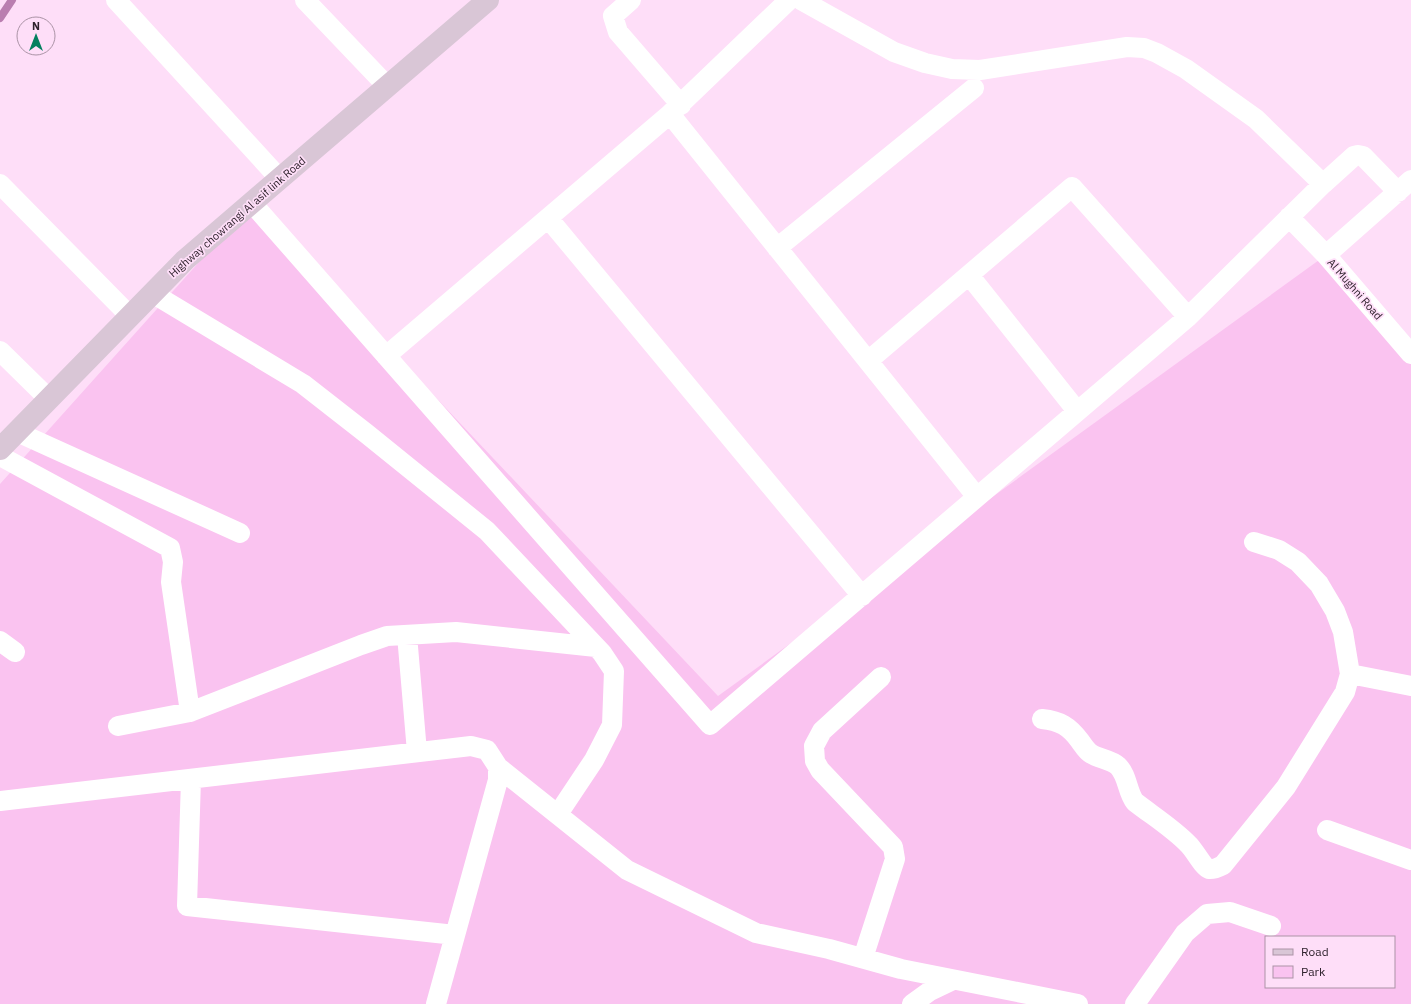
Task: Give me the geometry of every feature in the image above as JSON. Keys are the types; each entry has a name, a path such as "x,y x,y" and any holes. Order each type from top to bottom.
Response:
{"street":[{"path":"116,0 280,179"},
{"path":"305,0 388,86"},
{"name":"Highway chowrangi Al asif link Road","path":"0,449 185,260 488,0"},
{"path":"631,0 613,16 618,32 777,248 977,497"},
{"path":"386,356 676,110 789,0"},
{"path":"801,0 894,52 925,63 952,70 980,70 1127,47 1144,48 1157,53 1186,70 1256,119 1323,184"},
{"path":"777,248 974,88"},
{"path":"252,203 710,725 1188,317 1323,184 1354,156 1363,156 1404,186"},
{"path":"0,184 130,316"},
{"name":"Al Mughni Road","path":"1404,186 1326,255 1411,354"},
{"path":"868,362 1072,187 1188,317"},
{"path":"1289,217 1326,255"},
{"path":"548,218 862,596"},
{"path":"969,275 1077,411"},
{"path":"152,293 303,384 367,434 487,531 596,647 614,671 612,725 594,760 558,814"},
{"path":"0,351 49,398"},
{"path":"17,432 240,533"},
{"path":"0,456 170,548 173,562 171,582 190,712"},
{"path":"1042,719 1053,720 1065,725 1073,732 1090,753 1117,766 1124,774 1132,799 1189,844 1197,853 1204,866 1209,869 1223,865 1286,787 1345,692 1350,674 1343,632 1336,611 1319,584 1298,562 1279,550 1254,542"},
{"path":"118,726 190,712 361,645 388,636 456,632 596,647"},
{"path":"407,635 417,752"},
{"path":"1350,674 1411,686"},
{"path":"863,958 895,859 893,847 820,770 815,761 814,746 822,731 881,677"},
{"path":"0,801 471,746 487,750 498,767 628,870 756,933 829,949 901,969 1078,1004"},
{"path":"436,1004 498,780 498,767"},
{"path":"191,779 187,906 455,935"},
{"path":"1327,830 1411,860"},
{"path":"1135,1004 1185,933 1207,914 1230,912 1271,926"},
{"path":"912,1004 930,991 953,980"}],"green space":[{"path":"252,203 718,696 1326,255 1411,353 1411,1004 0,1004 0,484"}],"waterway":[{"path":"0,18 12,0"}]}
